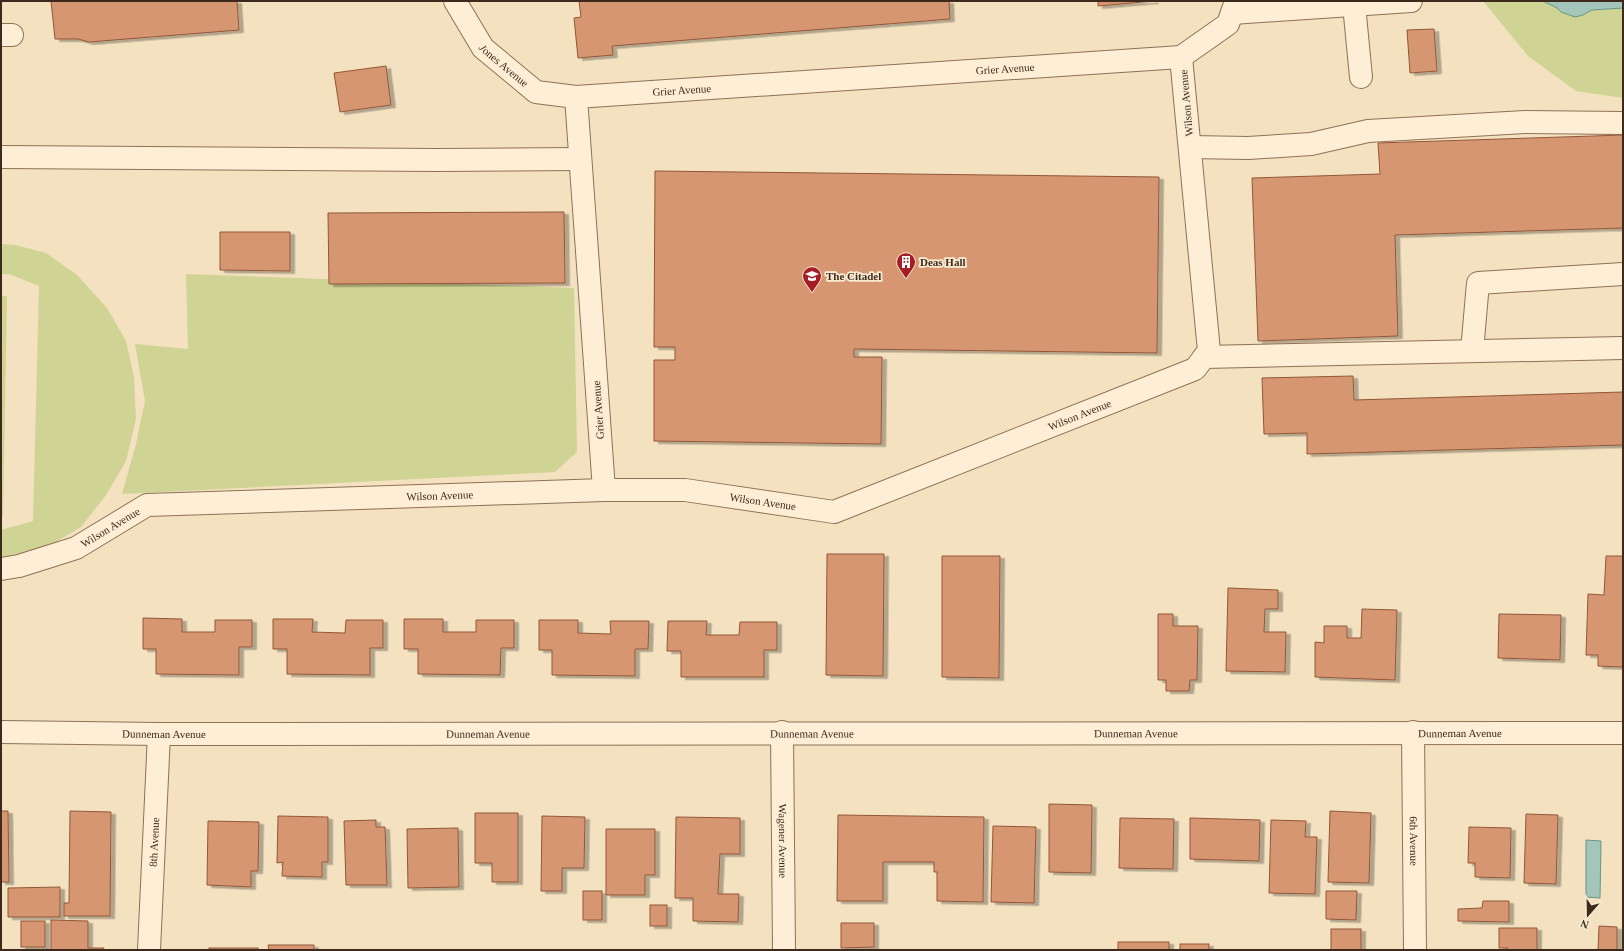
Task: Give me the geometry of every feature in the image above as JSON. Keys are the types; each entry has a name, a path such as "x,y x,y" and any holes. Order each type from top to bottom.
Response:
{"street":[{"name":"Jones Avenue","path":"455,1 484,48 536,92 576,97"},
{"path":"1181,57 1228,24 1234,7 1354,5 1411,1"},
{"path":"1354,5 1361,77"},
{"name":"Grier Avenue","path":"604,490 576,97 1181,57"},
{"name":"Wilson Avenue","path":"1,569 19,566 76,548 147,505 604,490 685,490 834,512 1195,369 1209,351 1181,57"},
{"path":"1190,147 1248,148 1311,144 1368,131 1525,122 1623,122"},
{"path":"1,157 437,160 580,159"},
{"path":"1472,351 1478,283 1623,274"},
{"path":"1204,357 1623,348"},
{"name":"Dunneman Avenue","path":"1,732 159,734 782,732 1623,733"},
{"name":"Wagener Avenue","path":"782,732 784,950"},
{"name":"6th Avenue","path":"1413,732 1415,950"},
{"name":"8th Avenue","path":"149,950 159,734"}],"green space":[{"path":"1483,1 1543,1 1557,8 1561,12 1583,15 1592,10 1623,8 1623,98 1576,91 1528,56"},
{"path":"1,244 15,245 46,253 77,275 107,308 126,341 134,377 136,419 126,461 106,495 81,527 47,547 1,563 1,530 33,521 39,286 9,274 1,274"},
{"path":"186,274 574,288 577,452 555,472 122,494 136,444 145,401 135,344 188,349"},
{"path":"1,296 7,296 3,517 1,517"}],"water":[{"path":"1543,1 1623,1 1623,8 1592,10 1575,17 1561,12 1557,8"},
{"path":"1586,840 1601,841 1600,898 1586,897"}],"building":[{"path":"51,1 237,1 239,30 89,42 78,39 55,39"},
{"path":"579,1 949,1 950,19 612,46 613,55 578,58 574,18 581,17"},
{"path":"1098,1 1154,1 1098,6"},
{"path":"1434,29 1437,71 1410,73 1407,30"},
{"path":"386,66 391,105 340,112 334,73"},
{"path":"1623,135 1623,228 1395,235 1398,336 1258,341 1252,178 1380,174 1378,143"},
{"name":"Deas Hall","path":"655,171 1159,177 1157,353 854,349 854,357 882,357 881,444 654,441 654,360 675,360 675,347 654,347"},
{"path":"564,212 565,283 329,284 328,213"},
{"path":"220,232 290,232 290,271 220,270"},
{"path":"1353,376 1354,400 1623,392 1623,445 1307,454 1307,433 1264,434 1262,378"},
{"path":"827,554 884,554 883,676 826,675"},
{"path":"942,556 1000,556 999,678 942,677"},
{"path":"1606,556 1623,556 1623,667 1598,666 1598,655 1586,655 1588,594 1604,595"},
{"path":"1228,588 1278,590 1278,609 1265,609 1264,632 1286,632 1285,672 1226,671"},
{"path":"1362,609 1397,610 1395,680 1315,677 1315,642 1324,643 1324,626 1347,626 1347,638 1361,638"},
{"path":"1158,614 1173,614 1173,626 1198,626 1197,680 1190,680 1189,691 1166,691 1166,680 1158,680"},
{"path":"1499,614 1561,615 1560,660 1498,658"},
{"path":"143,618 182,619 182,632 215,632 215,620 252,620 252,647 239,647 239,675 156,674 156,649 143,649"},
{"path":"273,619 313,619 312,632 345,633 346,620 383,620 383,648 370,648 370,675 287,674 287,649 273,649"},
{"path":"404,619 443,619 443,632 476,632 476,620 514,620 514,648 501,648 500,675 418,674 418,649 404,649"},
{"path":"539,620 578,620 578,633 611,634 610,621 649,621 648,649 635,649 635,676 552,675 552,650 539,650"},
{"path":"668,621 707,621 706,635 739,635 740,622 777,622 777,650 764,650 764,677 681,677 681,651 667,651"},
{"path":"1049,804 1092,805 1091,873 1049,872"},
{"path":"1,811 8,811 9,882 1,882"},
{"path":"70,811 111,812 110,916 64,916 64,903 69,903"},
{"path":"1330,811 1371,813 1369,883 1328,882"},
{"path":"475,813 518,813 518,882 492,882 492,863 475,863"},
{"path":"1526,814 1558,815 1556,884 1524,883"},
{"path":"838,815 984,817 983,902 937,901 937,872 934,872 934,862 883,862 883,901 837,901"},
{"path":"278,816 328,817 328,862 322,862 322,877 282,876 283,862 277,863"},
{"path":"542,816 585,817 584,868 562,868 562,891 541,891"},
{"path":"676,817 740,818 740,854 720,854 718,894 739,894 738,922 693,921 693,898 675,898"},
{"path":"1120,818 1174,819 1173,869 1119,868"},
{"path":"1190,818 1260,820 1259,861 1190,859"},
{"path":"376,820 376,827 385,827 387,885 346,885 344,821"},
{"path":"1271,820 1306,821 1305,837 1317,837 1315,894 1269,893"},
{"path":"208,821 259,822 258,871 251,871 251,887 207,885"},
{"path":"993,826 1036,827 1034,903 991,902"},
{"path":"1469,827 1511,828 1510,878 1475,877 1475,863 1468,863"},
{"path":"458,828 459,887 408,888 407,829"},
{"path":"606,829 655,829 655,875 645,875 645,895 606,895"},
{"path":"60,887 60,917 8,917 8,888"},
{"path":"583,891 602,891 602,920 583,920"},
{"path":"1326,891 1357,891 1356,920 1326,919"},
{"path":"1483,901 1509,901 1509,922 1458,921 1458,909 1482,908"},
{"path":"650,905 667,905 667,926 650,926"},
{"path":"51,920 88,921 88,948 104,948 103,950 51,950"},
{"path":"21,921 45,921 45,947 21,947"},
{"path":"841,923 874,923 874,947 841,948"},
{"path":"1599,926 1617,927 1617,950 1598,950"},
{"path":"1499,928 1537,928 1537,950 1507,950 1508,948 1499,948"},
{"path":"1331,929 1361,929 1361,950 1331,950"},
{"path":"1118,942 1169,942 1169,950 1118,950"},
{"path":"1180,944 1209,944 1209,950 1180,950"},
{"path":"268,945 314,945 314,950 269,950"},
{"path":"209,948 258,948 258,950 209,950"}],"place":[{"name":"Deas Hall","path":"906,279"},
{"name":"The Citadel","path":"812,293"}]}
